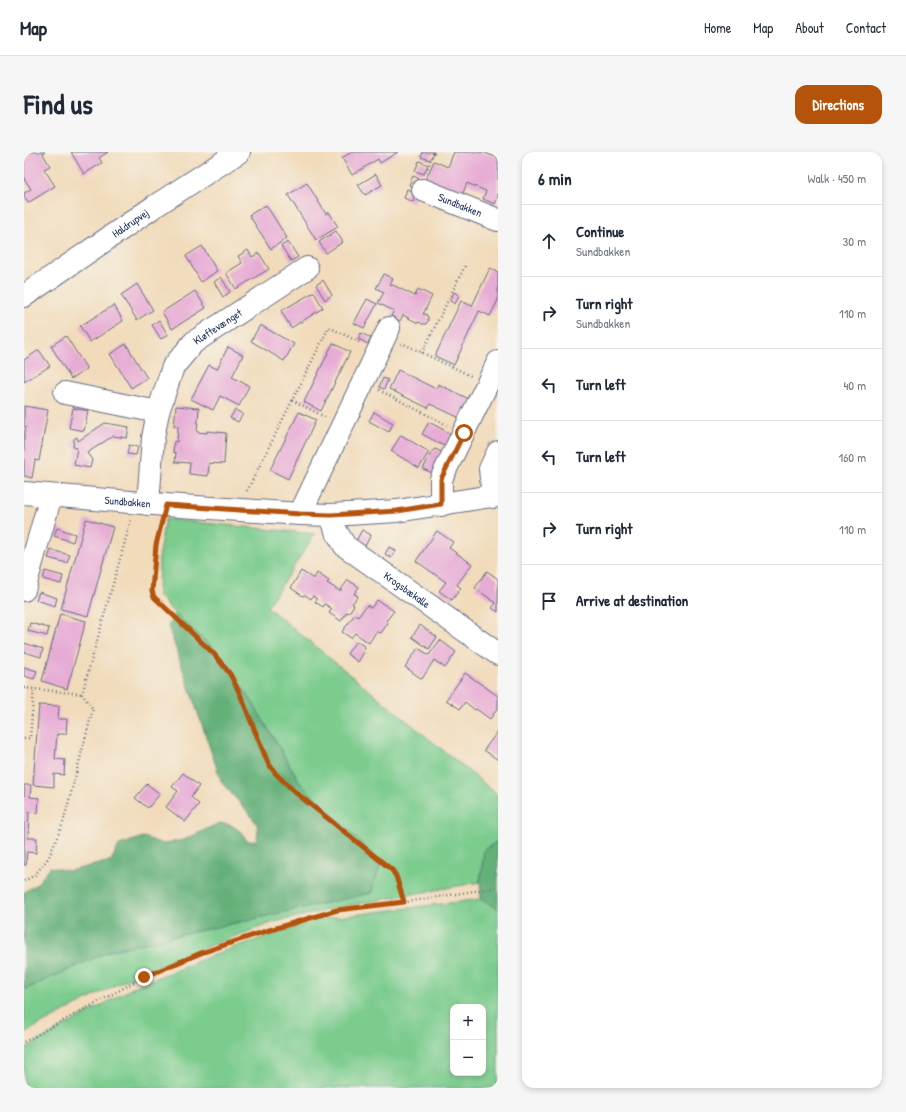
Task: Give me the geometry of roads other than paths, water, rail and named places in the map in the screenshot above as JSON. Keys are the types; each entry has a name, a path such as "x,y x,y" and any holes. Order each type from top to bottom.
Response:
{"street":[{"name":"Haldrupvej","path":"24,296 155,206 239,152"},
{"name":"Sundbakken","path":"423,190 498,220"},
{"name":"Kløftevænget","path":"150,504 153,438 158,412 173,367 194,342 307,268"},
{"path":"300,514 389,328"},
{"path":"441,504 441,479 498,362"},
{"path":"65,393 158,412"},
{"path":"495,496 490,469 498,452"},
{"name":"Sundbakken","path":"24,493 150,504 331,515 397,511 495,496"},
{"path":"24,590 29,548 51,496"},
{"name":"Krogsbækalle","path":"331,515 336,532 345,546 498,654"}]}
